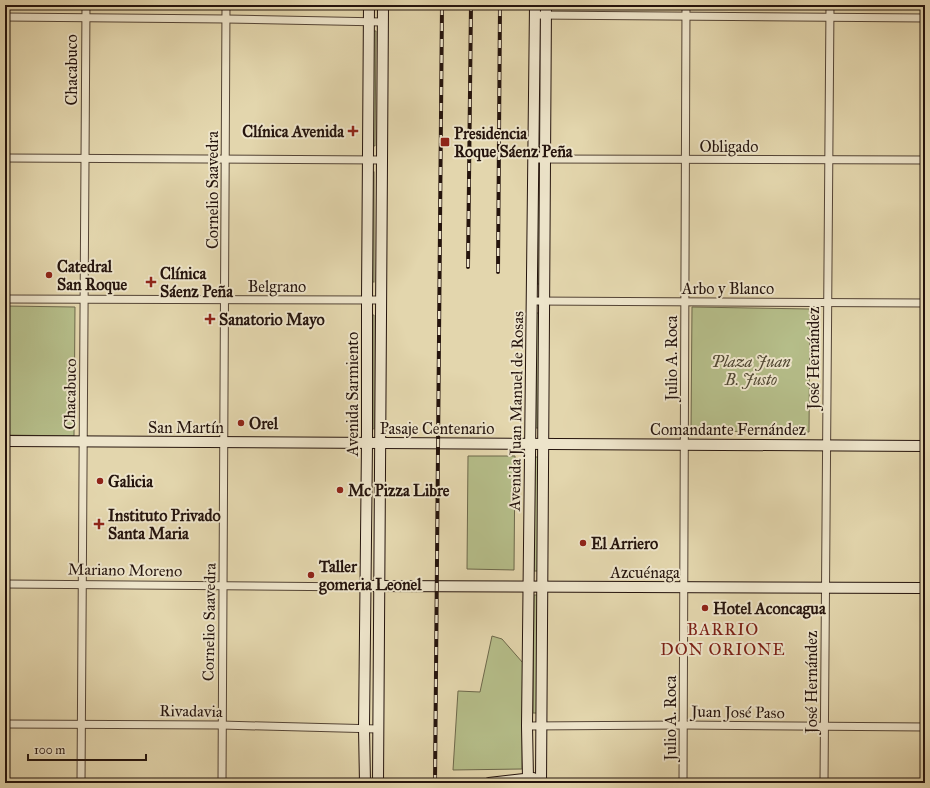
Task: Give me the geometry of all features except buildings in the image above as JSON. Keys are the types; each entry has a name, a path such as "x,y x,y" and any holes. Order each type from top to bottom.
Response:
{"main road":[{"name":"Avenida Sarmiento","path":"365,783 364,728 369,5"},
{"name":"Avenida Sarmiento","path":"378,783 378,586 383,5"},
{"name":"Avenida Juan Manuel de Rosas","path":"528,778 527,726 535,10"},
{"name":"Avenida Juan Manuel de Rosas","path":"541,780 546,10"},
{"name":"San Martín","path":"5,441 367,443"},
{"name":"Pasaje Centenario","path":"367,443 530,444"},
{"name":"Comandante Fernández","path":"530,444 925,446"},
{"name":"Azcuénaga","path":"365,587 925,588"},
{"path":"489,783 528,778 541,780"}],"street":[{"name":"Chacabuco","path":"81,783 86,5"},
{"name":"Cornelio Saavedra","path":"222,783 226,5"},
{"name":"Julio A. Roca","path":"683,783 686,5"},
{"name":"José Hernández","path":"824,783 830,5"},
{"path":"535,10 686,16 925,18"},
{"path":"5,17 382,22"},
{"path":"5,158 382,160"},
{"name":"Obligado","path":"533,159 925,160"},
{"name":"Belgrano","path":"5,299 381,300"},
{"name":"Arbo y Blanco","path":"532,301 925,303"},
{"name":"Mariano Moreno","path":"5,584 365,587"},
{"name":"Rivadavia","path":"5,724 222,725 378,728"},
{"name":"Juan José Paso","path":"527,726 684,725 925,727"}],"green space":[{"path":"373,31 376,31 375,146 371,145"},
{"path":"538,169 542,169 540,284 537,284"},
{"path":"371,172 374,172 374,282 371,282"},
{"path":"5,306 75,307 74,436 5,435"},
{"name":"Plaza Juan B. Justo","path":"692,307 810,309 809,432 691,431"},
{"path":"536,313 541,313 540,428 536,428"},
{"path":"370,315 374,315 374,429 370,428"},
{"path":"468,456 515,456 514,570 467,569"},
{"path":"535,457 539,457 538,571 534,571"},
{"path":"534,595 539,595 538,713 533,713"},
{"path":"492,636 502,639 523,663 522,769 453,770 458,691 480,692"}],"railway":[{"path":"435,783 442,5"},
{"path":"468,267 471,5"},
{"path":"498,272 500,5"}],"place":[{"name":"Clínica Avenida","path":"353,131"},
{"name":"Presidencia Roque Sáenz Peña","path":"445,142"},
{"name":"Catedral San Roque","path":"49,275"},
{"name":"Clínica Sáenz Peña","path":"151,282"},
{"name":"Sanatorio Mayo","path":"210,319"},
{"name":"Orel","path":"241,423"},
{"name":"Galicia","path":"100,481"},
{"name":"Mc Pizza Libre","path":"340,490"},
{"name":"Instituto Privado Santa Maria","path":"99,524"},
{"name":"El Arriero","path":"583,543"},
{"name":"Taller gomeria Leonel","path":"311,575"},
{"name":"Hotel Aconcagua","path":"705,608"}],"district":[{"name":"BARRIO DON ORIONE","path":"723,639"}]}
